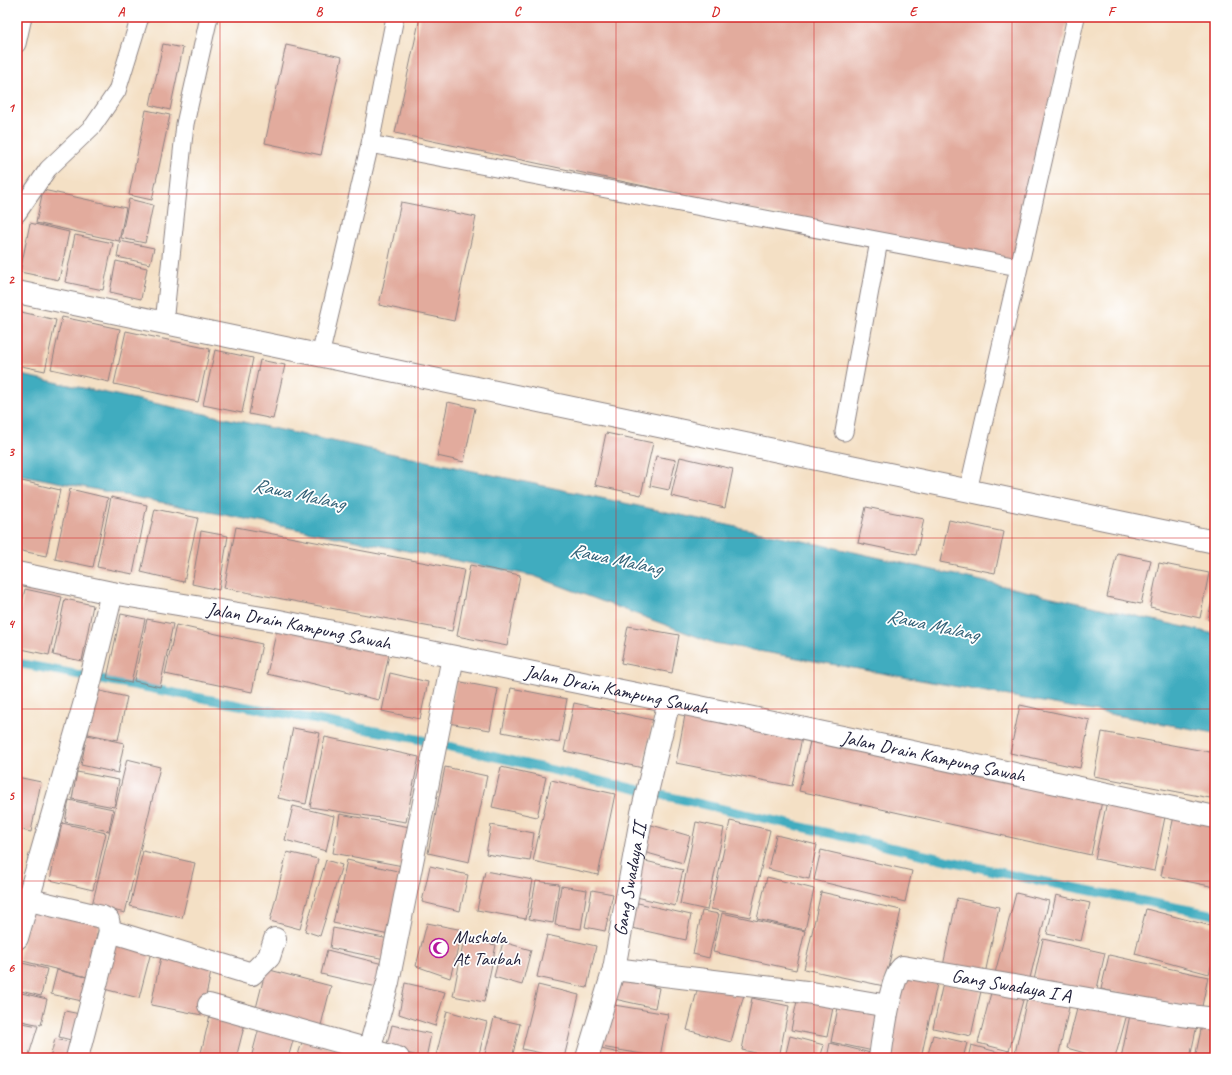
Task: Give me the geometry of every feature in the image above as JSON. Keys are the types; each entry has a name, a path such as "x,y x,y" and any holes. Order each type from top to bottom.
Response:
{"street":[{"path":"17,292 1215,542"},
{"name":"Jalan Drain Kampung Sawah","path":"17,573 112,593 274,620 669,700 1215,817"},
{"path":"17,938 22,898 86,698 112,593"},
{"path":"368,1054 388,982 453,657"},
{"name":"Gang Swadaya II","path":"587,1058 614,969 642,813 669,700"},
{"path":"22,898 106,924 252,974 269,957 275,939"},
{"path":"77,1058 106,924"},
{"name":"Gang Swadaya I A","path":"880,1058 888,1006 898,971 903,967 1181,1015 1215,1019"},
{"path":"614,969 806,992 888,1006"},
{"path":"209,1005 368,1054 398,1058"}],"lane":[{"path":"17,44 24,17"},
{"path":"17,214 48,169 93,126 117,91 140,17"},
{"path":"164,323 185,124 209,17"},
{"path":"320,356 370,144 395,17"},
{"path":"968,491 1076,17"},
{"path":"370,144 1018,267"},
{"path":"844,432 879,241"}],"water":[{"name":"Rawa Malang","path":"17,374 836,548 1215,634 1215,733 714,643 534,576 17,474"}],"building":[{"path":"420,17 1068,17 1015,265 395,133"},
{"path":"163,44 183,48 170,110 150,105"},
{"path":"286,45 342,57 321,155 265,143"},
{"path":"146,110 170,115 152,200 129,195"},
{"path":"43,190 126,208 119,241 36,223"},
{"path":"129,199 153,205 145,243 121,238"},
{"path":"401,202 476,217 454,321 379,305"},
{"path":"30,223 69,232 59,280 20,272"},
{"path":"75,235 113,243 103,290 65,282"},
{"path":"120,241 154,248 150,264 117,257"},
{"path":"116,261 147,268 141,299 110,292"},
{"path":"17,311 56,320 45,371 17,365"},
{"path":"62,317 120,329 109,382 51,369"},
{"path":"126,331 210,349 198,402 114,384"},
{"path":"215,350 253,358 242,413 203,405"},
{"path":"260,360 285,365 273,419 249,414"},
{"path":"448,402 475,408 464,462 437,456"},
{"path":"606,433 653,443 641,495 595,485"},
{"path":"656,456 676,460 669,490 650,486"},
{"path":"680,457 733,469 725,508 671,496"},
{"path":"22,481 60,490 46,556 17,550 17,505"},
{"path":"70,489 108,498 93,567 55,559"},
{"path":"111,497 147,505 133,574 97,567"},
{"path":"866,507 924,519 916,555 858,543"},
{"path":"155,509 198,518 184,582 141,572"},
{"path":"949,520 1004,532 995,573 940,562"},
{"path":"236,527 464,570 452,631 224,588"},
{"path":"201,531 228,536 219,590 192,584"},
{"path":"1117,553 1151,560 1141,604 1107,597"},
{"path":"1159,563 1209,573 1200,618 1150,607"},
{"path":"470,565 520,575 507,646 457,636"},
{"path":"25,589 62,597 49,655 17,648 17,625"},
{"path":"1215,590 1215,621 1208,620"},
{"path":"65,599 93,605 82,661 53,655"},
{"path":"121,614 145,619 131,683 107,678"},
{"path":"147,619 173,624 160,687 134,681"},
{"path":"278,624 390,650 379,700 267,674"},
{"path":"176,625 262,644 252,692 165,674"},
{"path":"628,626 679,635 672,673 621,663"},
{"path":"390,673 428,682 420,719 382,711"},
{"path":"456,681 498,689 490,730 448,723"},
{"path":"511,688 567,699 559,743 502,732"},
{"path":"96,690 127,697 118,740 88,734"},
{"path":"574,703 653,720 643,768 564,751"},
{"path":"1020,705 1090,720 1080,768 1010,753"},
{"path":"686,710 803,733 792,786 676,763"},
{"path":"293,728 320,733 306,804 278,798"},
{"path":"1102,732 1215,753 1215,770 1210,798 1094,776"},
{"path":"87,735 124,743 118,773 81,765"},
{"path":"325,737 419,757 406,822 310,807"},
{"path":"811,737 1102,801 1091,855 799,791"},
{"path":"127,759 160,767 125,913 92,905"},
{"path":"445,767 487,776 469,862 428,853"},
{"path":"501,767 546,777 537,817 492,807"},
{"path":"77,772 119,780 114,807 72,799"},
{"path":"17,777 41,782 31,832 17,829"},
{"path":"551,780 615,794 598,875 533,861"},
{"path":"69,800 113,809 109,831 65,822"},
{"path":"1107,801 1166,812 1154,871 1095,859"},
{"path":"293,806 334,816 326,851 285,840"},
{"path":"340,814 410,827 403,866 333,853"},
{"path":"1174,816 1215,825 1215,887 1161,876"},
{"path":"730,821 770,830 750,917 711,909"},
{"path":"696,822 724,828 707,910 680,904"},
{"path":"62,823 106,833 93,890 50,880"},
{"path":"648,824 690,836 683,863 640,851"},
{"path":"491,825 534,833 530,861 486,854"},
{"path":"776,835 817,845 809,879 768,869"},
{"path":"17,836 21,837 18,854 17,854"},
{"path":"821,850 912,871 905,902 814,880"},
{"path":"143,851 195,863 182,918 130,906"},
{"path":"287,852 318,859 300,929 270,921"},
{"path":"637,859 683,870 675,906 628,895"},
{"path":"326,860 342,865 320,936 305,931"},
{"path":"347,860 402,872 389,935 333,923"},
{"path":"430,866 468,875 460,911 422,902"},
{"path":"485,871 533,880 526,919 477,910"},
{"path":"767,877 814,889 805,930 757,919"},
{"path":"536,881 559,884 553,923 529,919"},
{"path":"561,886 587,890 581,929 555,925"},
{"path":"592,890 613,894 605,931 585,927"},
{"path":"821,892 901,910 884,986 804,969"},
{"path":"1016,893 1049,901 1029,982 995,973"},
{"path":"1056,895 1090,903 1081,941 1047,934"},
{"path":"957,898 999,907 985,974 943,966"},
{"path":"629,901 691,915 686,940 623,926"},
{"path":"31,906 100,923 87,977 19,960"},
{"path":"1146,909 1215,927 1215,952 1209,974 1135,954"},
{"path":"702,911 719,914 709,958 693,954"},
{"path":"722,913 805,931 796,970 713,952"},
{"name":"Mushola At Taubah","path":"427,923 463,930 450,978 416,966"},
{"path":"333,928 389,939 385,959 330,948"},
{"path":"547,935 596,946 587,988 537,977"},
{"path":"464,939 496,945 484,1002 453,996"},
{"path":"1043,939 1105,953 1096,993 1034,980"},
{"path":"116,940 152,948 139,998 104,989"},
{"path":"503,942 531,950 522,985 494,977"},
{"path":"327,950 383,964 377,987 321,974"},
{"path":"1109,955 1208,977 1201,1011 1101,989"},
{"path":"161,957 212,967 202,1015 151,1005"},
{"path":"18,962 47,969 41,996 17,990"},
{"path":"266,969 331,986 320,1029 255,1012"},
{"path":"57,970 91,978 86,1002 51,994"},
{"path":"615,977 659,988 655,1008 610,998"},
{"path":"903,977 937,984 921,1058 907,1058 886,1054"},
{"path":"1215,981 1215,1013 1208,1012"},
{"path":"405,983 445,992 435,1026 399,1014"},
{"path":"699,983 745,991 731,1042 687,1030"},
{"path":"943,983 981,991 971,1036 933,1028"},
{"path":"538,985 579,995 564,1058 522,1049"},
{"path":"993,985 1025,993 1009,1051 978,1043"},
{"path":"17,992 47,999 41,1025 17,1020"},
{"path":"798,996 834,1003 827,1037 791,1030"},
{"path":"752,998 789,1006 779,1058 742,1050"},
{"path":"840,998 883,1007 873,1051 831,1042"},
{"path":"1027,998 1069,1007 1058,1058 1014,1058"},
{"path":"1079,1001 1127,1014 1115,1058 1102,1058 1067,1048"},
{"path":"608,1004 668,1014 660,1057 601,1047"},
{"path":"1131,1010 1197,1025 1190,1058 1121,1058"},
{"path":"65,1011 80,1014 75,1041 59,1037"},
{"path":"447,1011 487,1022 478,1058 444,1058 436,1056"},
{"path":"210,1015 245,1023 236,1058 200,1057"},
{"path":"494,1018 520,1024 512,1058 484,1058"},
{"path":"17,1022 38,1026 28,1058 17,1058"},
{"path":"260,1024 295,1034 288,1058 251,1058"},
{"path":"392,1025 431,1034 426,1058 386,1048"},
{"path":"1202,1025 1215,1028 1215,1058 1195,1058"},
{"path":"933,1035 967,1043 963,1058 927,1058"},
{"path":"790,1036 824,1045 820,1058 785,1057"},
{"path":"55,1039 74,1043 71,1058 50,1058"},
{"path":"303,1039 355,1056 354,1058 297,1058"},
{"path":"830,1043 875,1054 874,1058 827,1058"},
{"path":"971,1045 1009,1055 1008,1058 968,1058"},
{"path":"601,1049 638,1057 638,1058 599,1058"},
{"path":"523,1053 546,1057 546,1058 522,1058"}],"waterway":[{"path":"17,663 417,739 1025,878 1215,915"}],"place":[{"name":"Mushola At Taubah","path":"439,948"}]}
